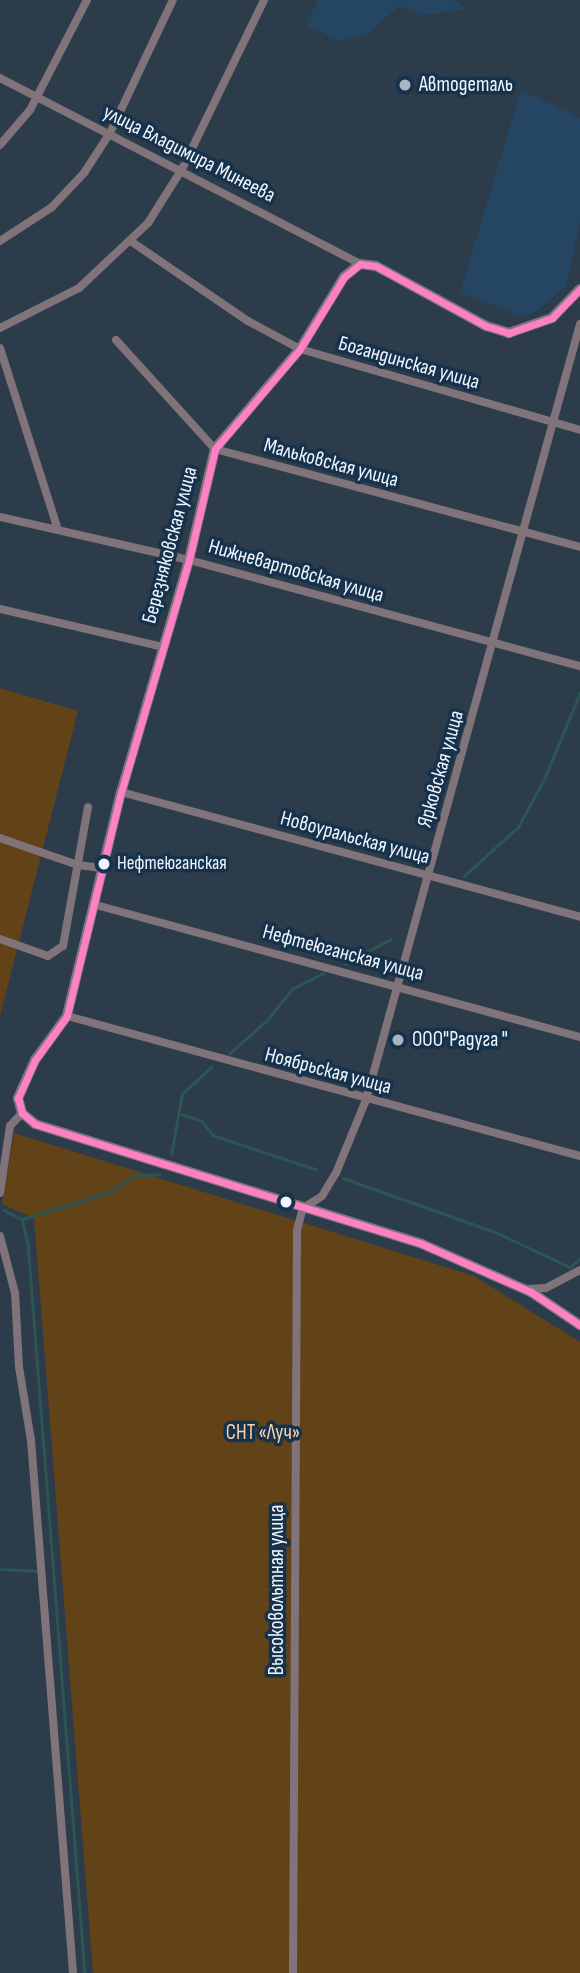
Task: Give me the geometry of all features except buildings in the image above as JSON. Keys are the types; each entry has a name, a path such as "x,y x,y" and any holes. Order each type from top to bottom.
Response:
{"street":[{"path":"0,145 38,97 87,0"},
{"path":"0,241 33,222 69,191 110,133 173,0"},
{"path":"0,328 79,288 132,242 182,169 264,0"},
{"name":"улица Владимира Минеева","path":"0,78 182,169 360,264"},
{"name":"Богандинская улица","path":"132,242 248,321 300,349 580,430"},
{"path":"360,264 376,266 485,326 509,333 552,318 580,289"},
{"name":"Березняковская улица","path":"22,1113 18,1098 22,1082 67,1016 96,905 121,792 188,560 215,449 300,349 344,277 360,264"},
{"name":"Ярковская улица","path":"303,1208 321,1196 336,1173 366,1100 494,645 580,324"},
{"path":"116,340 215,449"},
{"path":"0,348 58,530"},
{"name":"Мальковская улица","path":"215,449 523,534 580,547"},
{"name":"Нижневартовская улица","path":"0,517 188,560 494,645 580,666"},
{"path":"0,609 163,647"},
{"name":"Новоуральская улица","path":"121,792 580,917"},
{"path":"0,939 48,956 63,946 88,807"},
{"path":"0,838 78,865 104,868"},
{"name":"Нефтеюганская улица","path":"96,905 398,985 580,1037"},
{"name":"Ноябрьская улица","path":"67,1016 366,1100 580,1156"},
{"path":"0,1193 10,1126 22,1113 35,1124 422,1244 526,1289 580,1325"},
{"name":"Высоковольтная улица","path":"293,1973 295,1261 303,1208"},
{"path":"0,1236 15,1293 19,1367 31,1440 73,1973"},
{"path":"526,1289 546,1288 578,1274"}],"shaded area":[{"path":"318,0 452,0 470,9 423,15 399,6 368,34 340,41 306,25"},
{"path":"521,90 580,118 580,222 566,286 537,311 522,316 460,293"}],"green space":[{"path":"0,688 78,711 0,1016"},
{"name":"СНТ «Луч»","path":"14,1133 474,1276 580,1342 580,1973 93,1973 34,1218 2,1204"}],"waterway":[{"path":"464,876 518,827 545,777 580,693"},
{"path":"345,964 391,939"},
{"path":"229,1054 267,1020 292,989 323,973"},
{"path":"171,1155 182,1094 211,1067"},
{"path":"182,1114 202,1121 213,1135 315,1169"},
{"path":"22,1219 110,1192 136,1175 159,1174"},
{"path":"343,1178 493,1231 570,1267 580,1259"},
{"path":"4,1210 22,1219 28,1243 85,1973"},
{"path":"0,1569 36,1571"}],"transit line":[{"path":"580,289 552,318 509,333 486,326 376,266 360,264 344,277 300,349 215,449 189,560 121,792 67,1016 35,1060 18,1098 22,1113 35,1124 422,1244 531,1292 580,1325"}],"place":[{"name":"Автодеталь","path":"405,85"},
{"name":"Нефтеюганская","path":"104,864"},
{"name":"ООО\"Радуга \"","path":"398,1040"}]}
